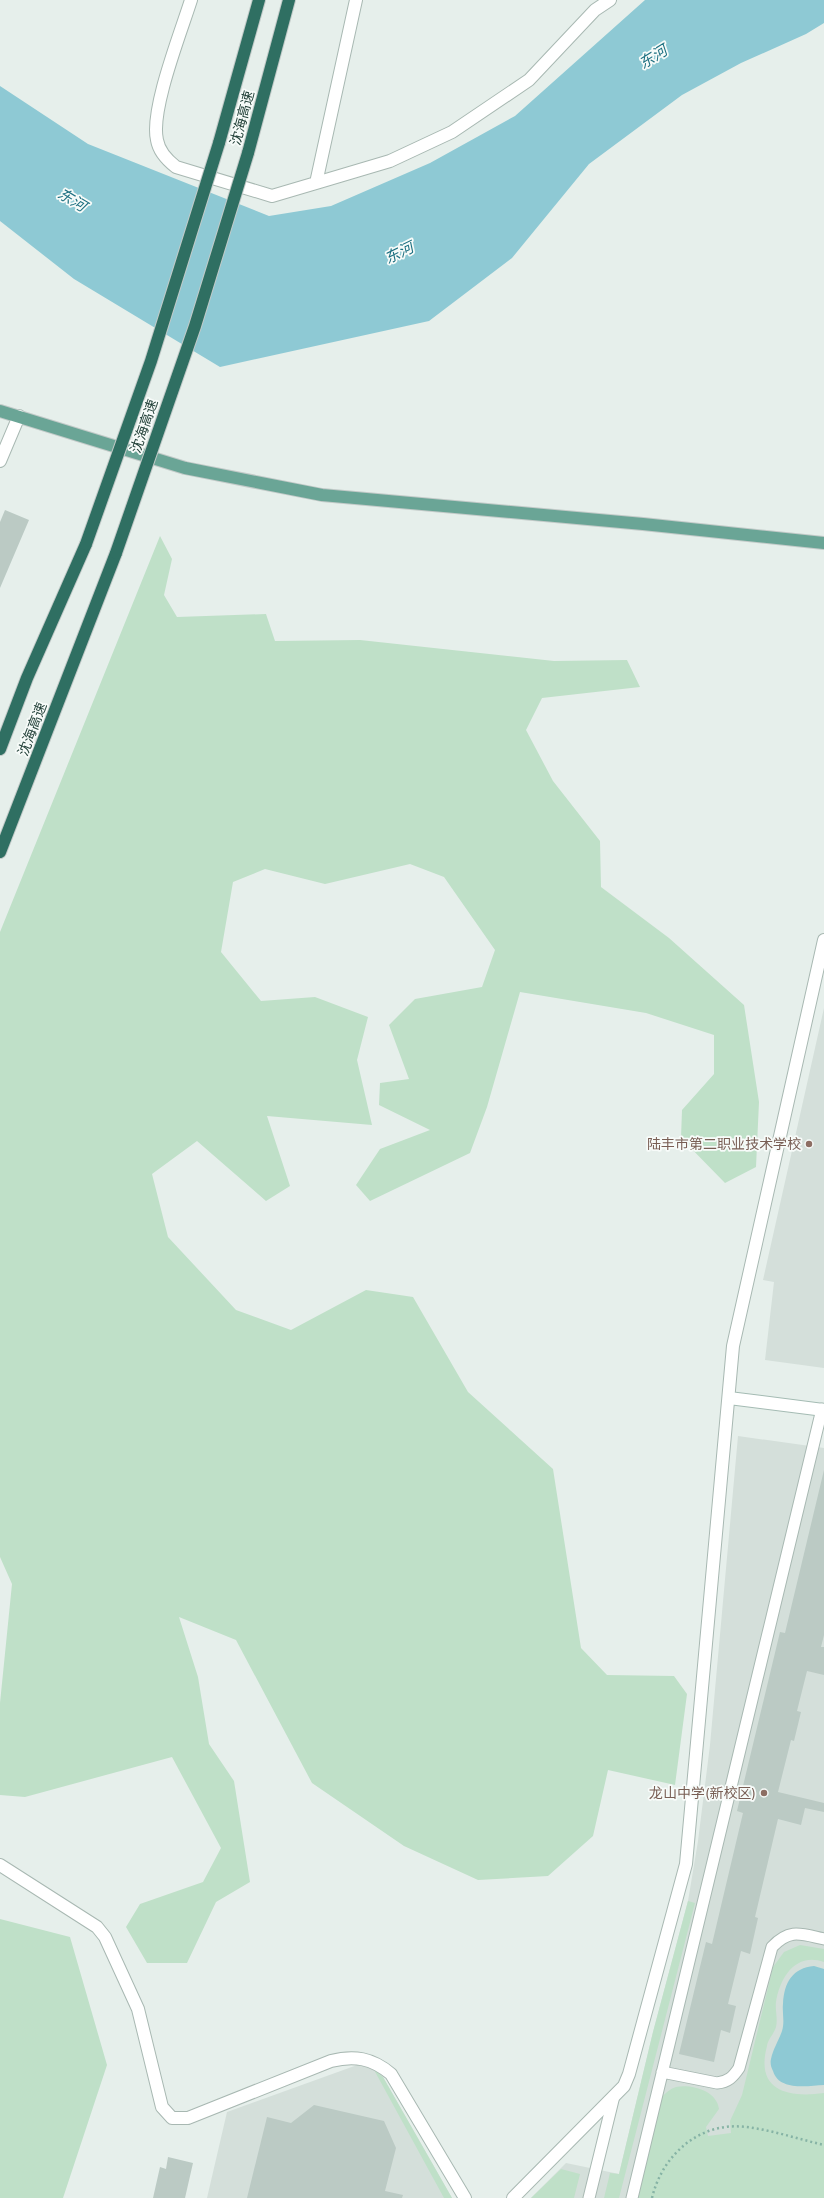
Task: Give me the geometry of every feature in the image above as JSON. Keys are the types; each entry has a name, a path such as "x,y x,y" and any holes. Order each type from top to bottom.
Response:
{"highway":[{"name":"沈海高速","path":"0,749 28,678 86,544 151,361 220,143 259,0"},
{"name":"沈海高速","path":"0,852 116,553 195,326 248,153 289,0"},
{"path":"0,734 28,678"}],"main road":[{"path":"0,411 185,468 322,495 643,524 824,543"}],"street":[{"path":"191,0 158,104 156,124 157,141 164,157 176,167 272,196 390,161 452,132 528,80 595,10 610,0"},
{"path":"316,183 356,0"},
{"path":"0,460 19,416"},
{"path":"513,2198 624,2086 629,2074 686,1864 733,1346 824,940"},
{"path":"729,1398 823,1410"},
{"path":"0,1865 97,1926 105,1937 138,2009 162,2107 172,2118 188,2118 331,2061 344,2058 373,2061 391,2074 465,2198"}],"lane":[{"path":"632,2198 823,1410"},
{"path":"662,2072 717,2083 725,2082 733,2077 739,2068 772,1947 786,1935 796,1933 824,1939"},
{"path":"589,2198 614,2096"}],"path":[{"path":"652,2198 659,2176 670,2158 688,2142 712,2130 732,2126 746,2127 824,2145"}],"shaded area":[{"name":"陆丰市第二职业技术学校","path":"824,1008 824,1368 765,1360 774,1282 763,1280"},
{"name":"龙山中学(新校区)","path":"738,1436 824,1448 824,2198 531,2198 566,2163 619,2174 653,2032 688,1901 698,1841 710,1745"},
{"path":"360,2064 373,2068 383,2077 452,2198 207,2198 227,2112"}],"green space":[{"path":"160,536 172,559 164,595 177,617 266,614 275,641 360,640 554,661 627,660 640,687 542,698 526,730 553,781 600,841 601,887 669,938 744,1005 759,1102 756,1167 725,1183 681,1138 682,1110 714,1074 714,1035 646,1013 520,992 487,1107 470,1153 370,1201 356,1185 380,1149 430,1130 379,1105 380,1083 409,1079 389,1025 415,999 482,987 495,950 444,877 410,864 325,884 265,869 233,882 221,952 261,1001 315,997 368,1017 357,1060 372,1125 267,1116 290,1186 266,1201 197,1141 152,1174 168,1237 236,1310 291,1330 366,1290 413,1297 468,1392 553,1469 581,1648 607,1675 674,1676 687,1694 675,1785 608,1770 593,1836 548,1876 478,1880 404,1846 312,1783 236,1640 179,1617 198,1677 209,1744 234,1781 250,1882 216,1902 187,1963 147,1963 126,1927 140,1904 203,1882 221,1848 172,1757 25,1797 0,1795 0,1703 12,1584 0,1557 0,932"},
{"path":"688,1901 695,1903 619,2198 604,2198 610,2173 619,2174 653,2032"},
{"path":"0,1919 70,1937 107,2065 63,2198 0,2198"},
{"path":"800,1945 824,1949 824,1962 814,1960 805,1961 798,1964 791,1969 781,1984 776,2002 776,2027 768,2043 765,2061 766,2073 770,2082 787,2092 798,2094 824,2093 824,2198 638,2198 661,2098 668,2091 682,2086 696,2088 709,2093 714,2098 719,2109 706,2127 708,2136 731,2133 730,2121 742,2095 773,1967 784,1952"},
{"path":"373,2068 383,2077 452,2198 444,2198"},
{"path":"561,2169 580,2174 574,2198 531,2198"}],"water":[{"name":"东河","path":"645,0 824,0 824,23 806,34 741,63 682,95 589,164 512,258 429,321 220,367 74,279 0,221 0,86 88,144 269,216 331,206 430,163 515,116"},
{"path":"814,1966 824,1969 824,2085 794,2086 781,2082 776,2077 772,2068 771,2060 783,2027 785,1989 795,1973 807,1967"}],"building":[{"path":"5,510 29,520 0,588 0,522"},
{"path":"824,1470 824,1635 821,1647 824,1647 824,1675 807,1671 797,1711 801,1712 794,1741 791,1740 778,1792 824,1803 824,1812 805,1808 801,1825 778,1819 755,1917 758,1918 750,1954 741,1951 728,2004 736,2006 730,2033 721,2030 714,2062 679,2054 706,1942 712,1944 743,1813 737,1811 780,1632 785,1633"},
{"path":"314,2105 384,2121 396,2148 385,2191 403,2195 402,2198 247,2198 267,2117 291,2123"},
{"path":"168,2157 193,2163 185,2198 153,2198 160,2167 166,2169"}],"place":[{"name":"陆丰市第二职业技术学校","path":"809,1144"},
{"name":"龙山中学(新校区)","path":"764,1793"}]}
